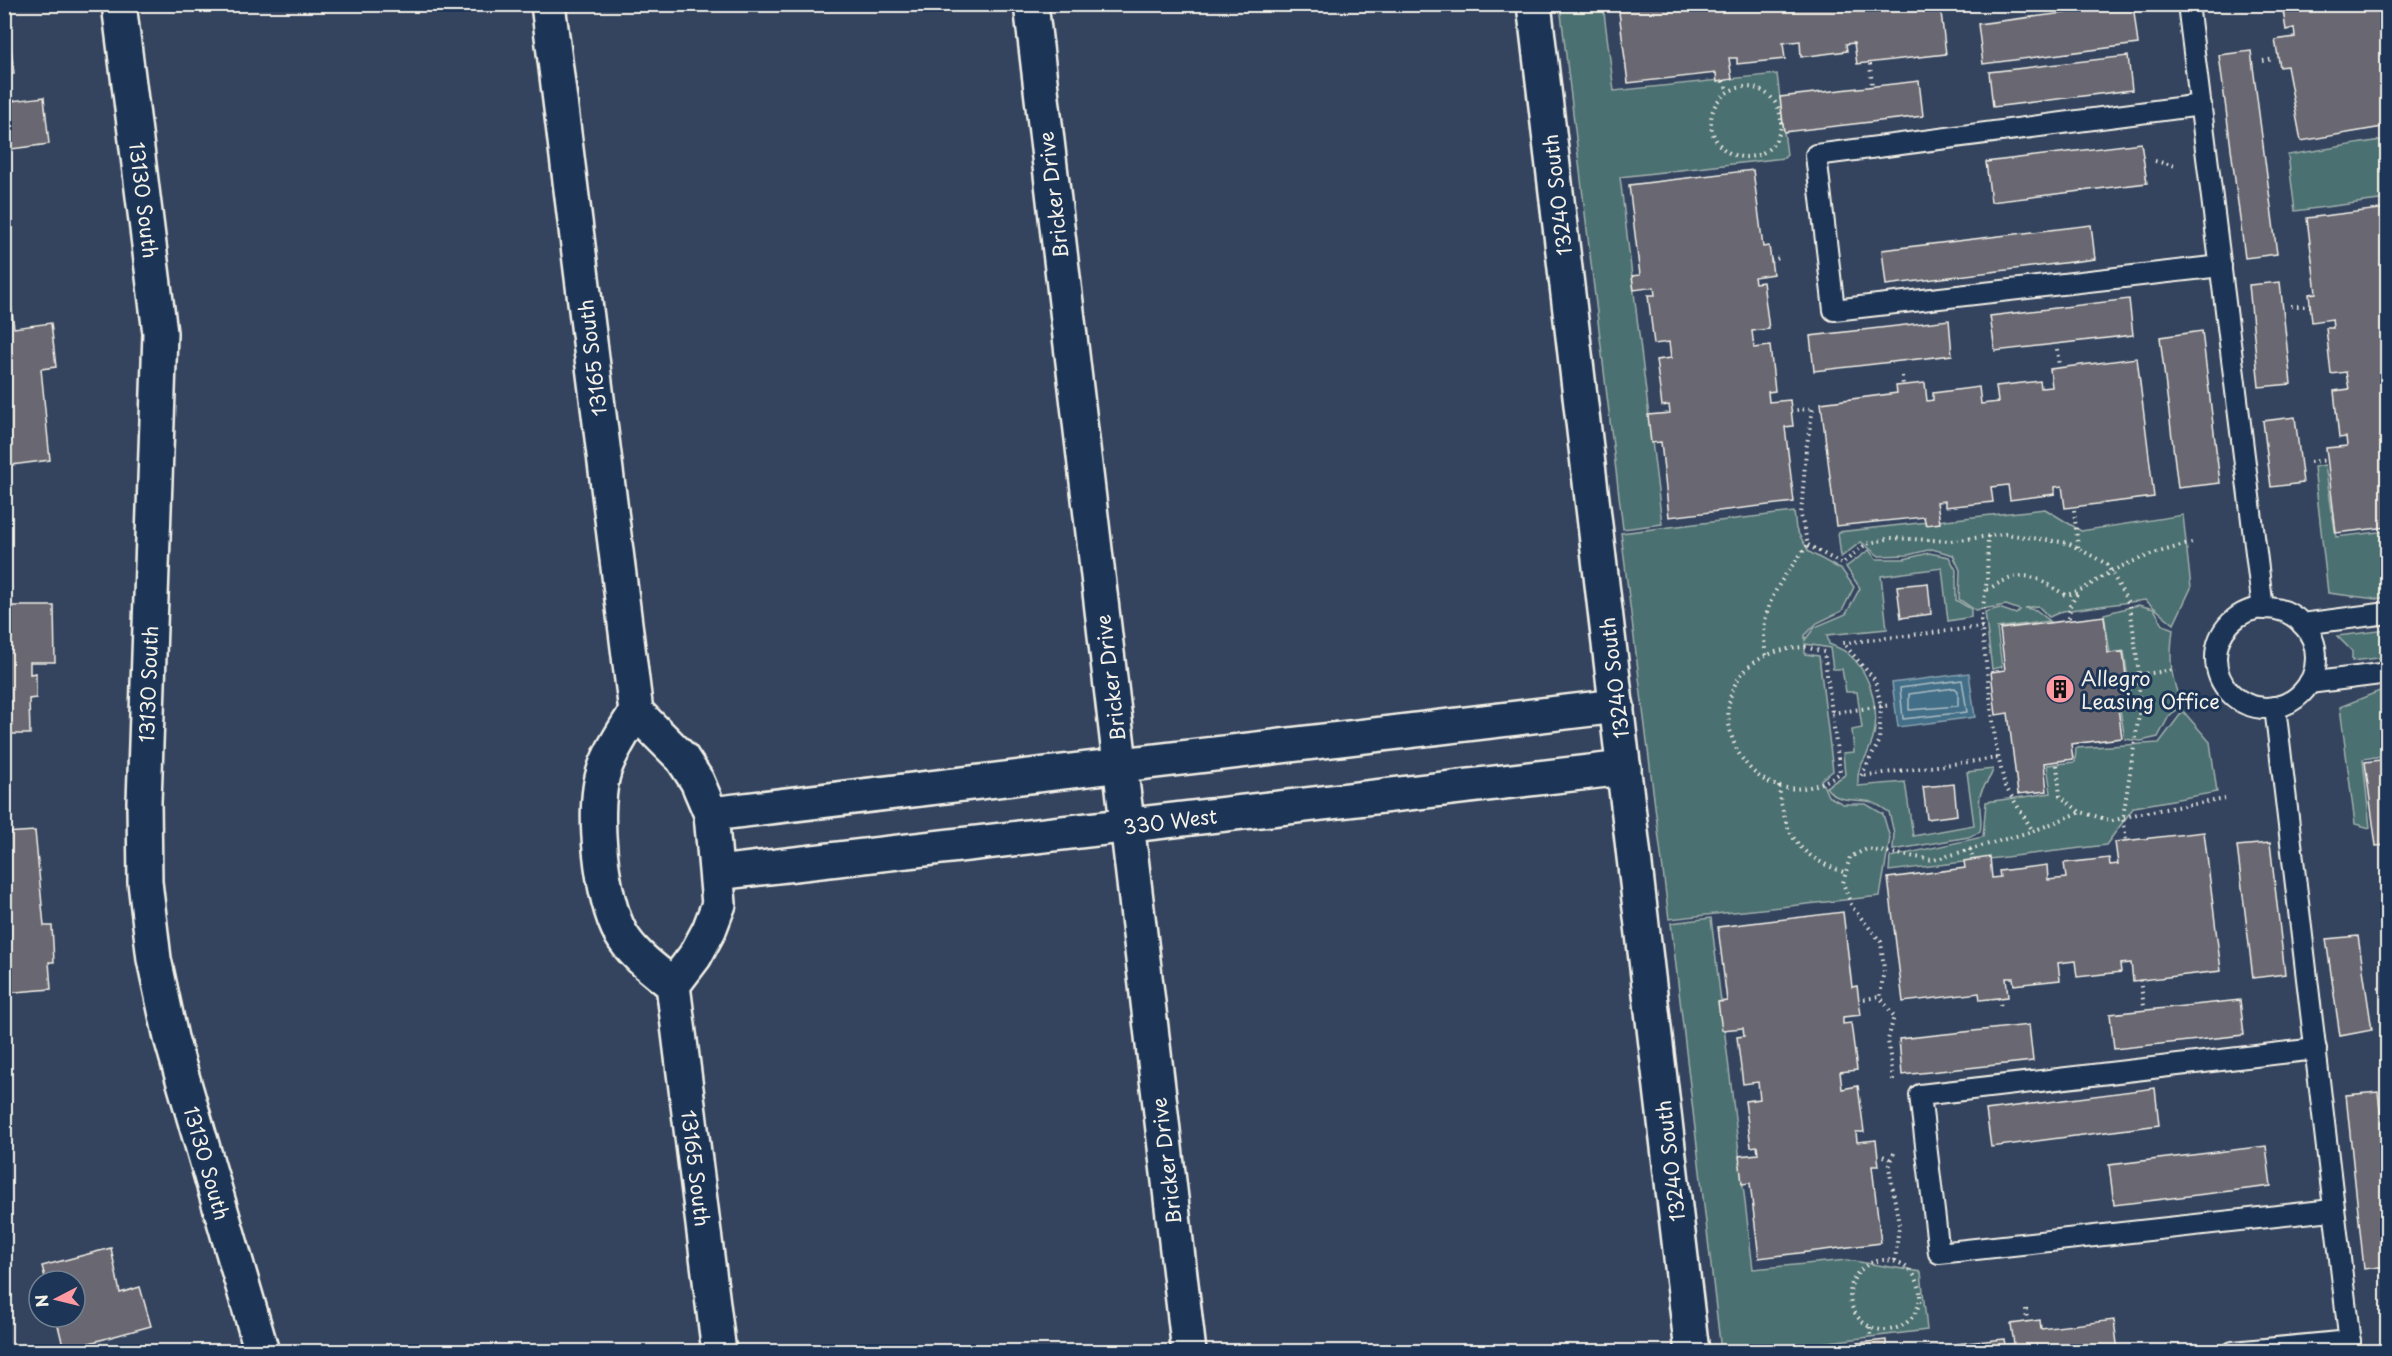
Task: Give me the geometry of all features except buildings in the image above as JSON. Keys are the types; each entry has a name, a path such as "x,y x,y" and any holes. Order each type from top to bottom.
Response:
{"street":[{"name":"13130 South","path":"120,4 160,333 144,802 145,882 154,959 171,1038 262,1352"},
{"name":"13165 South","path":"548,4 636,712"},
{"name":"Bricker Drive","path":"1031,4 1189,1352"},
{"name":"13240 South","path":"1534,4 1692,1352"},
{"path":"711,814 1617,706"},
{"path":"636,712 682,758 697,781 711,814 719,904 709,930 695,956 673,985 638,955 621,934 612,912 603,873 599,794 605,768 636,712"},
{"name":"330 West","path":"717,873 1624,768"},
{"name":"13165 South","path":"673,985 719,1352"}],"lane":[{"path":"2188,4 2263,609"},
{"path":"2201,105 1816,155 1834,310 2221,266"},
{"path":"2252,609 2284,611 2302,624 2314,646 2316,662 2309,682 2288,703 2275,707 2254,707 2239,700 2226,688 2218,673 2216,657 2219,641 2226,627 2238,616 2252,609"},
{"path":"2302,624 2388,613"},
{"path":"2309,682 2388,674"},
{"path":"2233,1352 2350,1346 2332,1210 2316,1049 2275,707"},
{"path":"2316,1049 1920,1095 1939,1253 2332,1210"}],"path":[{"path":"2263,61 2274,59"},
{"path":"1870,64 1872,85"},
{"path":"1724,81 1728,92"},
{"path":"1750,87 1771,97 1777,107 1780,130 1768,149 1758,155 1736,156 1718,143 1713,133 1710,121 1713,110 1728,92 1750,87"},
{"path":"2155,161 2177,166 2181,177"},
{"path":"1771,261 1782,257"},
{"path":"2291,306 2310,306"},
{"path":"2056,349 2059,366"},
{"path":"1902,376 1903,385"},
{"path":"1792,411 1813,408 1801,516 1808,545 1842,564 1866,544 1891,537 1952,541 2005,534 2068,543 2107,564 2130,606 2139,674 2139,715 2123,817 2126,841"},
{"path":"2310,462 2328,460"},
{"path":"2074,510 2078,548"},
{"path":"1988,536 1982,627 1998,758 2005,786 2033,831"},
{"path":"1986,590 2007,578 2035,576 2065,595 2077,593 2111,572 2151,553 2193,543"},
{"path":"1766,655 1762,636 1774,589 1808,545"},
{"path":"2069,618 2070,606 2077,593"},
{"path":"1982,627 1843,643 1875,680 1881,706 1879,742 1861,776 1998,758"},
{"path":"1805,647 1824,652 1840,773 1826,783 1803,788 1779,786 1758,776 1741,760 1730,738 1727,716 1732,693 1743,672 1766,655 1781,648 1805,647"},
{"path":"2128,676 2176,670"},
{"path":"1832,713 1891,705"},
{"path":"2057,765 2060,796 2081,812 2112,821 2123,817 2225,799"},
{"path":"1779,786 1781,809 1793,842 1822,865 1846,873"},
{"path":"1894,1087 1888,1040 1894,1016 1880,997 1884,969 1881,942 1852,907 1844,883 1850,857 1867,849 1934,860 2033,831 2081,812"},
{"path":"1970,849 1973,860"},
{"path":"2140,980 2144,1006"},
{"path":"2378,988 2388,987"},
{"path":"1864,999 1880,997"},
{"path":"1999,998 2001,1008"},
{"path":"1895,1261 1899,1226 1889,1167 1900,1146"},
{"path":"1883,1156 1891,1160"},
{"path":"1895,1261 1914,1275 1920,1297 1918,1308 1911,1318 1892,1330 1870,1327 1853,1311 1850,1288 1862,1269 1871,1263 1895,1261"},
{"path":"2026,1309 2027,1322"},
{"path":"1870,1327 1870,1339"}],"green space":[{"path":"1560,5 1603,5 1614,91 1777,74 1787,155 1784,158 1620,177 1662,524 1623,529"},
{"path":"2387,139 2387,199 2295,211 2288,155"},
{"path":"2325,465 2336,537 2387,531 2387,597 2376,599 2328,593 2314,467"},
{"path":"2045,509 2081,531 2183,515 2191,588 2174,624 2145,600 2063,611 2049,617 2038,606 2025,608 2036,610 2050,621 1997,628 2002,667 1992,669 1985,612 1999,608 2016,614 2020,610 2006,605 1975,610 1959,599 1960,570 1953,555 1932,549 1908,555 1879,556 1861,542 1841,557 1838,532"},
{"path":"1794,512 1796,529 1809,552 1842,570 1854,587 1842,611 1817,623 1805,635 1805,640 1815,627 1846,614 1860,588 1846,567 1869,550 1876,559 1904,559 1929,553 1949,557 1956,570 1956,600 1971,609 1971,617 1948,621 1942,568 1881,576 1887,629 1827,635 1829,644 1846,652 1863,671 1873,696 1874,735 1860,768 1858,786 1905,782 1913,836 1974,825 1967,772 1993,769 1980,796 1980,832 1969,837 1893,850 1894,833 1889,812 1872,802 1844,799 1830,792 1826,787 1845,775 1843,753 1854,752 1852,730 1862,728 1857,692 1846,692 1842,669 1833,669 1830,648 1805,644 1805,654 1819,656 1833,771 1821,780 1828,796 1843,804 1866,804 1883,814 1890,838 1880,896 1669,919 1621,533"},
{"path":"2138,605 2154,609 2163,625 2173,629 2172,668 2182,706 2169,716 2158,737 2141,741 2125,739 2120,710 2132,707 2124,651 2110,653 2104,614"},
{"path":"2387,630 2387,657 2352,661 2352,651 2337,636"},
{"path":"2387,688 2387,755 2363,759 2370,828 2355,824 2340,707"},
{"path":"2183,711 2210,742 2217,792 2134,807 2106,845 1889,871 1890,857 1983,837 1986,802 2051,793 2047,765 2075,762 2076,748 2159,743"},
{"path":"1711,918 1753,1269 1847,1260 1921,1272 1927,1330 1771,1349 1771,1351 1721,1351 1671,923"}],"water":[{"path":"1969,673 1975,717 1898,727 1892,683"}],"place":[{"name":"Allegro Leasing Office","path":"2060,689"}]}
